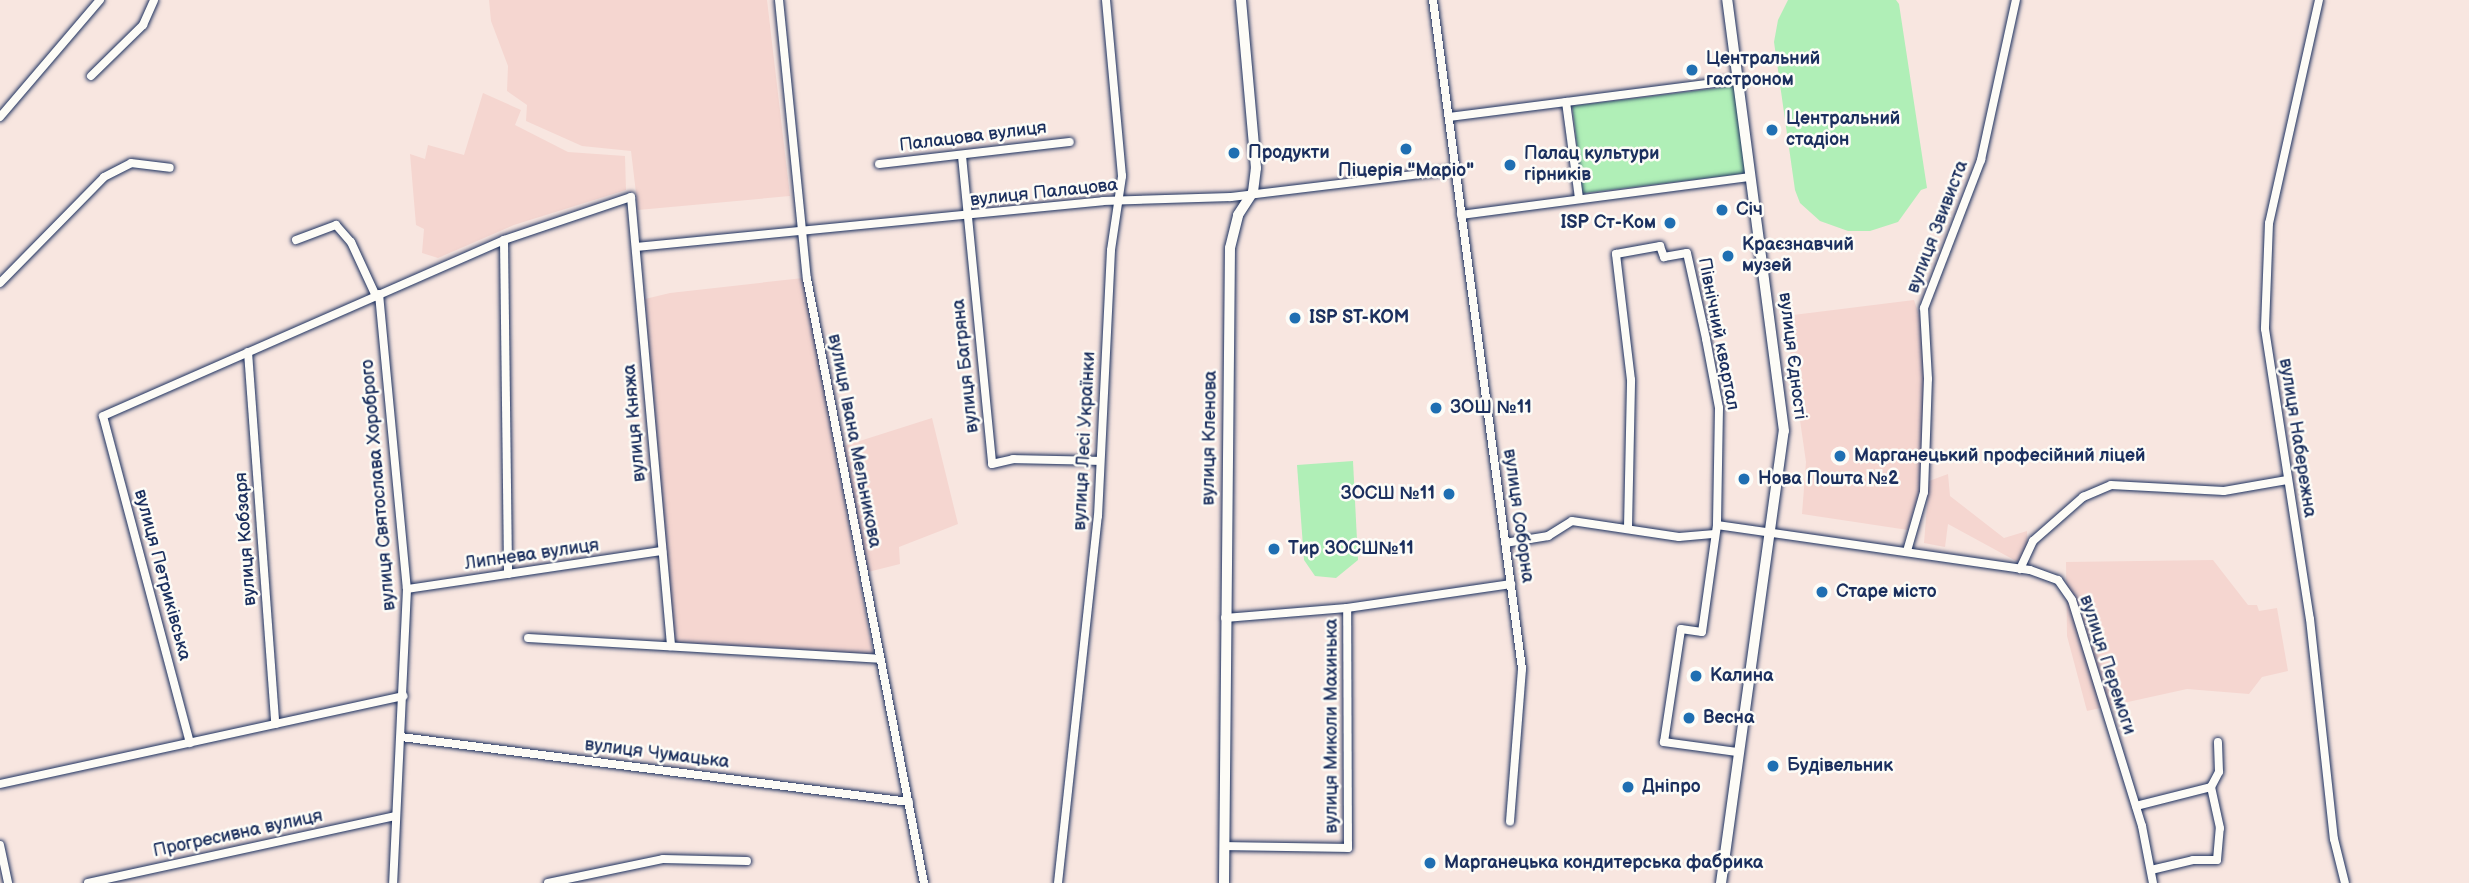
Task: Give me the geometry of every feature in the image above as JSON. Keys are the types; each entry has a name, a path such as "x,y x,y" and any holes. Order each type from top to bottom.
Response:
{"street":[{"path":"0,117 100,0"},
{"path":"91,76 143,25 154,0"},
{"name":"вулиця Івана Мельникова","path":"779,0 807,279 924,883"},
{"name":"вулиця Лесі Українки","path":"1058,883 1100,461 1111,250 1120,200 1106,0"},
{"name":"вулиця Кленова","path":"1224,883 1224,618 1230,248 1238,215 1253,192 1256,168 1241,0"},
{"name":"вулиця Соборна","path":"1433,0 1522,669 1510,822"},
{"name":"вулиця Єдності","path":"1721,883 1737,752 1784,431 1727,0"},
{"name":"вулиця Звивиста","path":"1907,551 1924,492 1928,379 1924,309 1981,160 2016,0"},
{"name":"вулиця Набережна","path":"2319,0 2269,223 2265,329 2310,619 2334,839 2345,883"},
{"path":"1448,117 1738,80"},
{"path":"1566,102 1579,198"},
{"name":"Палацова вулиця","path":"879,164 1070,142"},
{"name":"вулиця Багряна","path":"962,156 992,464 1013,458 1100,461"},
{"path":"0,282 104,177 131,163 170,167"},
{"name":"вулиця Палацова","path":"636,247 968,217 1120,200 1253,192 1455,170"},
{"path":"1461,215 1751,177"},
{"name":"вулиця Княжа","path":"504,240 631,197 671,646"},
{"path":"296,240 336,225 351,242 377,295"},
{"path":"248,352 504,240 508,574"},
{"name":"Північний квартал","path":"1628,527 1632,380 1616,254 1660,246 1664,257 1687,253 1719,408 1716,529 1702,632 1681,629 1664,742 1737,752"},
{"name":"вулиця Святослава Хороброго","path":"377,295 407,589 393,883"},
{"name":"вулиця Петриківська","path":"190,743 103,416 248,352"},
{"name":"вулиця Кобзаря","path":"248,352 275,724"},
{"path":"2020,569 2033,541 2083,497 2111,485 2224,491 2287,480"},
{"path":"1505,542 1548,536 1572,520 1679,537 1716,529 1769,533"},
{"name":"вулиця Перемоги","path":"1769,533 2020,569 2058,580 2072,600 2136,806 2153,883"},
{"name":"Липнева вулиця","path":"407,589 662,551"},
{"path":"1224,618 1347,607 1511,584"},
{"name":"вулиця Миколи Махинька","path":"1224,846 1348,848 1347,607"},
{"path":"528,638 879,659"},
{"path":"0,784 404,696"},
{"name":"вулиця Чумацька","path":"401,737 909,802"},
{"path":"2151,870 2193,860 2217,860 2220,828 2211,787 2218,772 2218,742"},
{"path":"2136,806 2211,787"},
{"name":"Прогресивна вулиця","path":"88,883 395,817"},
{"path":"0,845 8,883"},
{"path":"548,883 663,859 747,861"}],"shaded area":[{"path":"489,0 767,0 790,196 638,210 631,151 582,146 526,121 527,105 507,91 508,66 491,21"},
{"path":"483,93 521,110 515,125 568,152 625,156 626,190 514,225 438,258 422,253 424,229 416,225 410,154 425,159 428,145 464,155"},
{"path":"803,278 873,654 675,642 645,299 670,293"},
{"path":"1914,300 1925,334 1921,485 1908,530 1802,514 1806,462 1785,316"},
{"path":"932,418 958,524 899,547 900,564 868,572 844,446"},
{"path":"1948,474 1950,496 2004,538 2027,531 2028,561 2016,561 1948,524 1945,547 1924,543 1929,481"},
{"path":"2213,560 2248,605 2257,605 2259,611 2277,608 2288,671 2262,677 2249,694 2187,689 2087,711 2067,636 2066,562"}],"green space":[{"path":"1788,0 1896,0 1899,4 1927,188 1921,190 1898,222 1870,231 1848,231 1820,221 1800,203 1795,190 1774,42 1778,20"},
{"path":"1735,86 1746,173 1583,193 1572,106"},
{"path":"1353,461 1358,560 1336,578 1315,576 1304,560 1297,465"}],"place":[{"name":"Центральний гастроном","path":"1692,70"},
{"name":"Центральний стадіон","path":"1772,130"},
{"name":"Піцерія \"Маріо\"","path":"1406,149"},
{"name":"Продукти","path":"1234,153"},
{"name":"Палац культури гірників","path":"1510,165"},
{"name":"Січ","path":"1722,210"},
{"name":"ISP Ст-Ком","path":"1670,223"},
{"name":"Краєзнавчий музей","path":"1728,256"},
{"name":"ISP ST-KOM","path":"1295,318"},
{"name":"ЗОШ №11","path":"1436,408"},
{"name":"Марганецький професійний ліцей","path":"1840,456"},
{"name":"Нова Пошта №2","path":"1744,479"},
{"name":"ЗОСШ №11","path":"1449,494"},
{"name":"Тир ЗОСШ№11","path":"1274,549"},
{"name":"Старе місто","path":"1822,592"},
{"name":"Калина","path":"1696,676"},
{"name":"Весна","path":"1689,718"},
{"name":"Будівельник","path":"1773,766"},
{"name":"Дніпро","path":"1628,787"},
{"name":"Марганецька кондитерська фабрика","path":"1430,863"}]}
